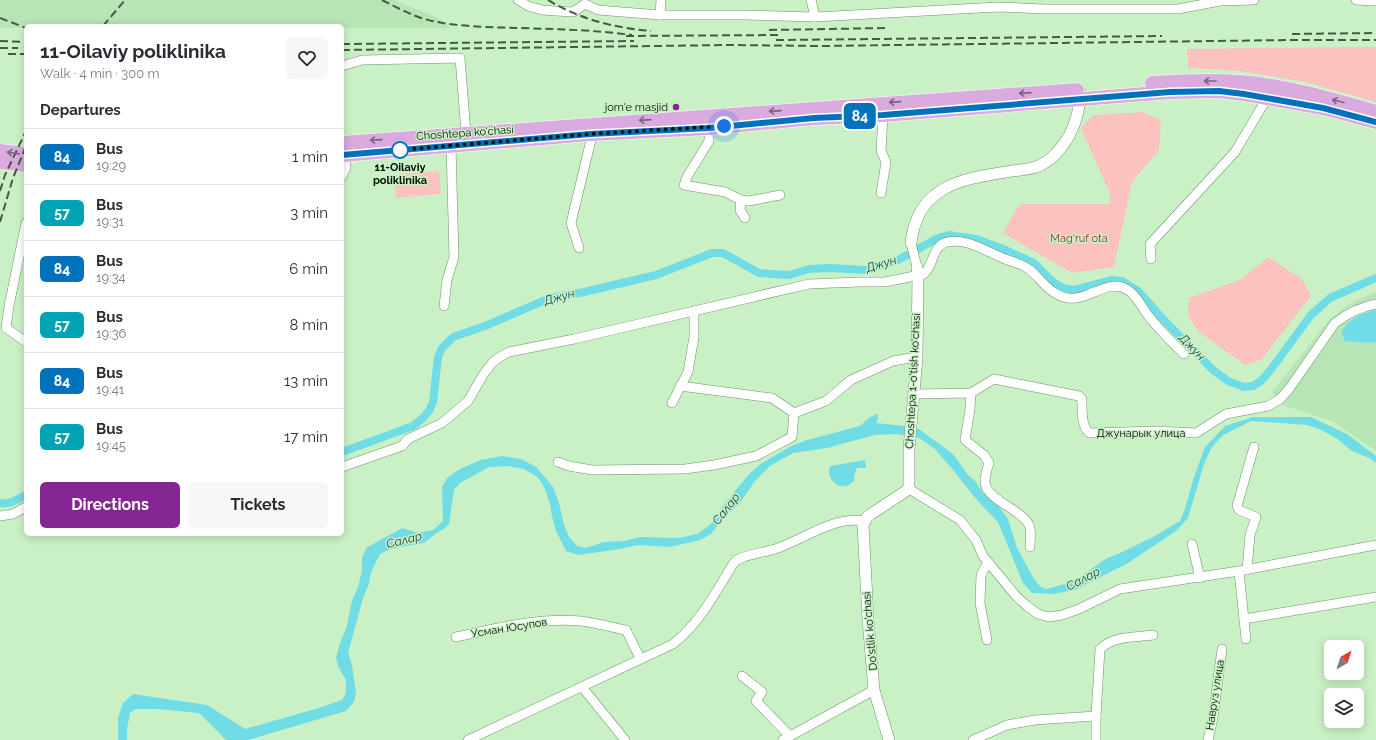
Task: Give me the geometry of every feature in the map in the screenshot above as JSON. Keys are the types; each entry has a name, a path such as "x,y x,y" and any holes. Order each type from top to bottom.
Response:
{"main road":[{"name":"Choshtepa ko'chasi","path":"344,150 466,133 1006,100 1080,94 1171,82 1242,82 1310,94 1376,112"},
{"name":"Choshtepa ko'chasi","path":"1080,94 1219,91 1323,108 1376,122"},
{"name":"Choshtepa ko'chasi","path":"344,150 451,146 590,134 709,128 814,118 883,115 1006,100"},
{"path":"0,151 24,154"},
{"path":"0,162 24,165"}],"street":[{"path":"518,0 528,6 542,10 573,12 585,4 598,10 660,15 815,17 998,4 1044,9 1178,9 1197,2 1254,0"},
{"path":"660,15 661,0"},
{"path":"811,0 815,17"},
{"path":"1356,0 1376,1"},
{"path":"344,65 362,60 460,58 466,133"},
{"name":"Choshtepa 1-o'tish ko'chasi","path":"909,489 909,449 917,357 917,271 911,243 912,230 921,211 942,188 976,176 1036,167 1049,160 1061,149 1074,125 1080,94"},
{"path":"1151,259 1150,244 1235,152 1267,98"},
{"path":"881,193 886,162 881,151 883,115"},
{"path":"709,128 709,141 687,176 684,185 725,192 741,200 749,201 780,195"},
{"path":"578,248 570,223 590,147 590,134"},
{"path":"444,306 446,280 454,257 451,146"},
{"path":"344,156 346,168 344,172"},
{"path":"741,200 740,210 745,218"},
{"path":"24,233 6,328 24,341"},
{"path":"344,466 402,446 408,438 442,423 468,401 483,375 493,362 509,352 574,339 809,284 885,282 917,271 924,274 928,270 939,245 947,242 960,242 978,246 1029,269 1048,288 1057,295 1066,298 1076,299 1112,286 1119,286 1128,290 1134,295 1147,315 1184,354"},
{"name":"Джунарык улица","path":"971,393 994,379 1079,396 1082,399 1084,428 1090,433 1154,431 1196,433 1226,414 1268,406 1280,398 1289,389 1336,323 1344,316 1376,304"},
{"path":"672,403 688,372 694,337 694,311"},
{"path":"794,413 826,401 851,380 893,361 917,357"},
{"path":"680,386 772,398 794,413"},
{"path":"914,394 971,393 965,440 984,455 989,463 985,484 991,494 1026,521 1030,528 1030,547"},
{"path":"558,462 569,466 592,470 685,469 714,466 756,456 792,437 794,413"},
{"path":"1246,639 1243,571 1250,535 1256,517 1239,510 1237,506 1254,447"},
{"path":"468,740 582,687 640,658 673,644 703,612 737,560 778,548 826,526 853,519 864,521 871,514 909,489 960,520 976,540 983,556 1016,596 1038,614 1049,617 1062,615 1079,609 1120,589 1243,571 1376,545"},
{"path":"0,516 13,514 24,508"},
{"name":"Do'stlik ko'chasi","path":"864,521 862,530 874,690 889,740"},
{"path":"1192,544 1200,578"},
{"path":"987,640 980,603 981,576 988,562"},
{"path":"1244,619 1376,597"},
{"name":"Усман Юсупов","path":"456,637 497,628 542,621 581,621 626,630 640,658"},
{"path":"1096,740 1100,648 1103,645 1120,638 1153,635"},
{"name":"Навруз улица","path":"1208,740 1213,718 1222,649"},
{"path":"742,676 762,692 756,702 786,738 874,690"},
{"path":"582,687 625,740"},
{"path":"973,740 1007,725 1041,719 1096,716"}],"shaded area":[{"path":"0,0 395,0 440,19 450,28 344,28 344,24 24,24 24,28 0,28"},
{"path":"1376,292 1376,451 1332,421 1282,405 1272,392 1329,320 1352,302"}],"green space":[{"path":"1376,47 1376,102 1306,82 1240,71 1188,68 1187,49"},
{"name":"Mag'ruf ota","path":"1143,112 1161,120 1159,150 1132,182 1114,267 1072,273 1003,233 1015,211 1021,204 1109,204 1111,196 1081,128 1093,115"},
{"path":"439,171 441,194 396,198 394,175"},
{"path":"1268,257 1302,279 1311,296 1261,360 1245,365 1198,331 1188,315 1189,298 1242,279"}],"water":[{"path":"1376,310 1376,342 1345,341 1341,332 1348,323 1365,313"},
{"name":"Салар","path":"877,414 878,419 876,423 919,429 953,454 983,493 998,505 1008,519 1017,548 1034,579 1040,586 1046,589 1073,582 1107,558 1151,538 1180,521 1205,447 1225,426 1253,417 1311,417 1347,434 1376,456 1376,463 1369,458 1352,451 1336,438 1307,425 1251,421 1223,435 1212,447 1204,464 1188,518 1176,531 1128,563 1075,590 1052,594 1032,593 1023,583 998,522 977,500 934,448 919,438 897,434 875,435 827,448 793,453 770,466 755,481 739,504 720,522 711,534 700,540 670,547 639,545 578,555 566,551 556,531 546,492 542,483 536,476 524,469 508,466 489,467 460,483 454,490 449,524 445,528 424,543 390,549 380,554 371,572 369,584 363,598 348,653 352,665 356,693 354,702 346,711 248,740 226,740 199,713 158,709 135,709 130,713 127,729 127,740 118,740 118,718 123,703 133,694 207,705 245,729 342,700 346,693 346,680 339,668 336,658 346,629 352,601 358,587 362,571 362,558 366,548 402,528 418,533 433,530 443,521 442,487 447,478 460,469 481,460 502,456 521,459 536,467 553,487 559,503 564,525 569,537 577,546 586,548 604,542 624,541 640,537 679,538 697,534 715,520 722,507 749,474 762,463 791,446 807,440 860,426 870,417"},
{"path":"865,460 866,468 857,468 854,481 849,485 840,486 832,480 829,471 830,466"}],"waterway":[{"name":"Джун","path":"344,451 413,426 422,419 429,411 433,402 438,357 442,348 453,337 485,326 550,298 584,292 656,275 712,253 723,253 759,273 789,275 809,269 829,268 866,270 898,260 938,238 949,235 976,239 1034,263 1052,281 1063,288 1074,290 1111,280 1122,281 1138,291 1213,370 1228,381 1244,387 1253,386 1261,381 1311,315 1330,298 1376,278"},
{"name":"Джун","path":"0,503 17,500 24,496"}],"railway":[{"path":"105,24 125,0"},
{"path":"382,0 419,17 432,21 453,24 485,27 575,30 632,35"},
{"path":"548,0 560,7 598,22 624,28 651,31"},
{"path":"0,18 24,27"},
{"path":"769,30 887,28"},
{"path":"1292,34 1376,33"},
{"path":"626,36 779,35"},
{"path":"776,40 1162,36"},
{"path":"344,50 731,45 821,46 1376,40"},
{"path":"0,41 24,42"},
{"path":"344,44 634,41"},
{"path":"0,48 18,48"},
{"path":"8,54 24,54"},
{"path":"0,191 5,175 24,135"},
{"path":"0,222 13,178 24,151"}],"bus line":[{"name":"84","path":"344,155 590,134 709,128 814,118 883,115 1170,92 1219,91 1286,100 1376,122"}],"place":[{"name":"jom'e masjid","path":"676,107"},
{"name":"11-Oilaviy poliklinika","path":"400,150"}],"route":[{"path":"400,150 590,134 724,126"}]}
